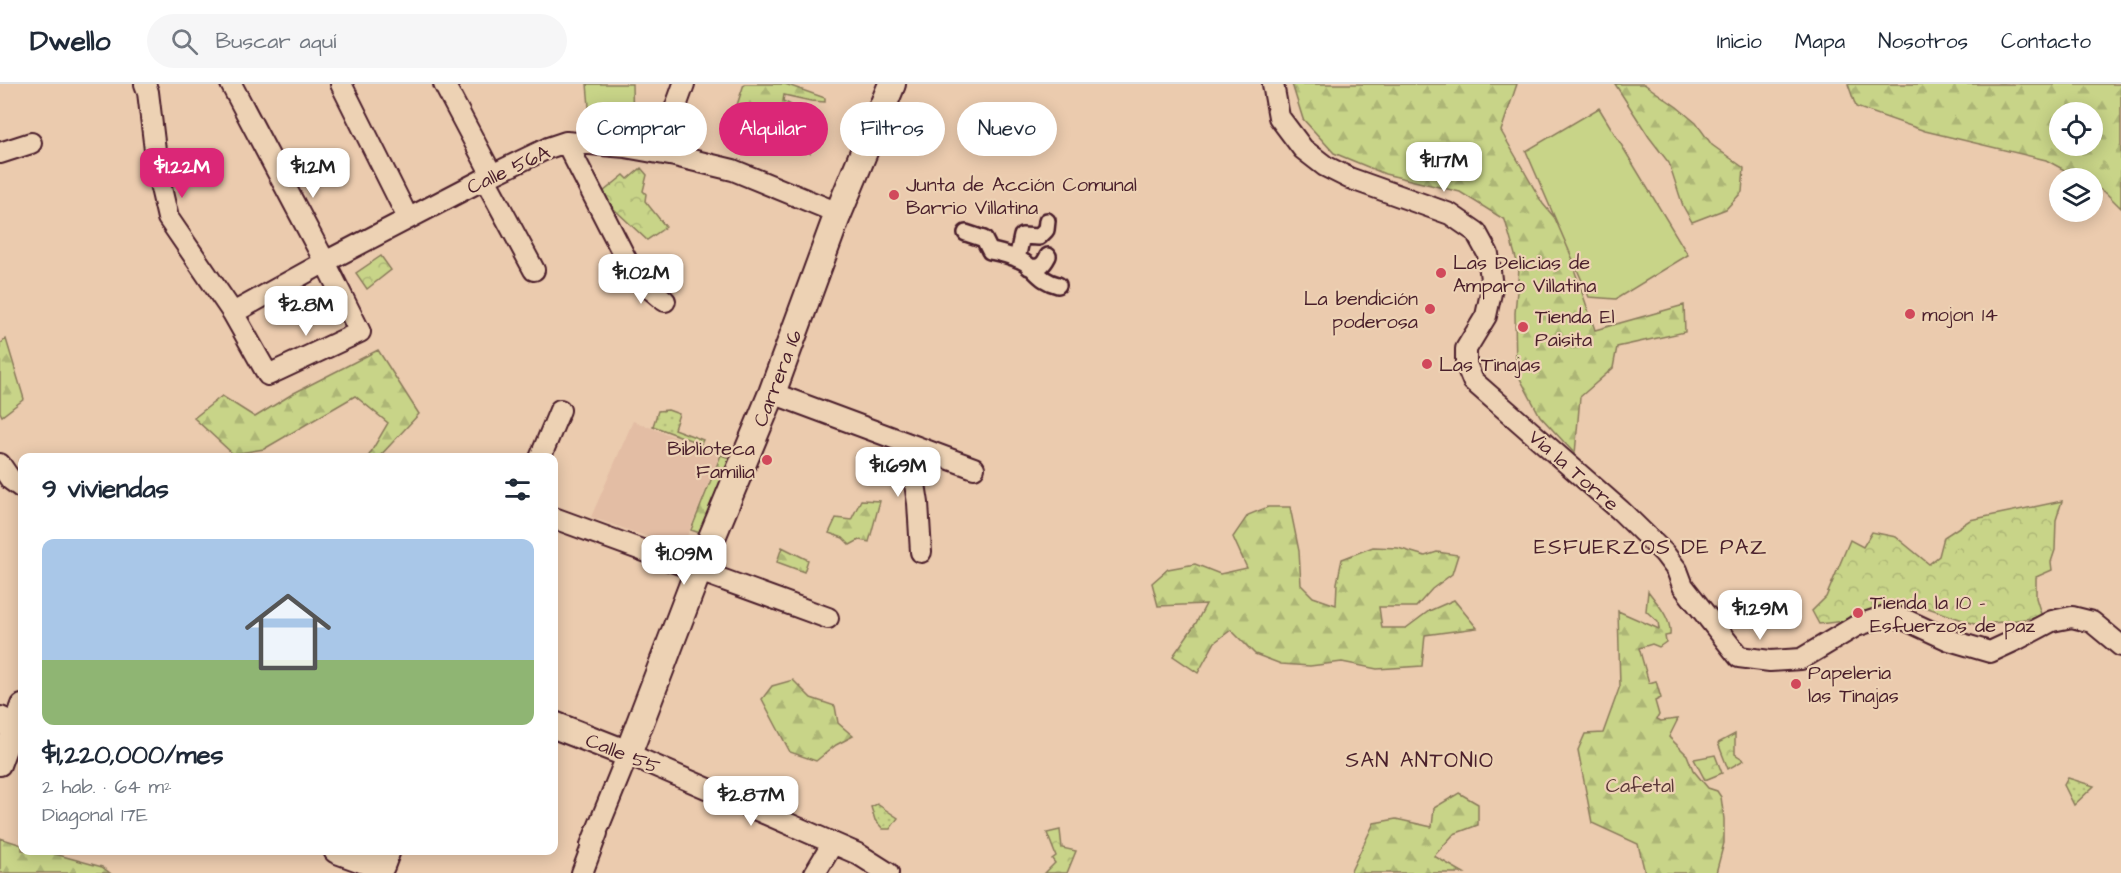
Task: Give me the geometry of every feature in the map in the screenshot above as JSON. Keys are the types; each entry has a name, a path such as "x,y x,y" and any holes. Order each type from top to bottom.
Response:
{"street":[{"path":"145,84 148,92 158,175 168,218 233,313 268,375 360,332 231,84"},
{"path":"341,84 408,218"},
{"path":"444,84 534,270"},
{"path":"677,102 684,84"},
{"name":"Carrera 16","path":"591,845 698,571 772,393 838,213 892,84"},
{"name":"Via la Torre","path":"1273,84 1279,117 1303,149 1325,166 1349,178 1450,214 1476,232 1488,254 1492,288 1486,316 1466,349 1466,364 1473,381 1620,510 1664,553 1677,570 1683,586 1739,657 1770,662 1801,659 1856,626 1889,615 1949,640 1990,652 2052,621 2072,617 2092,622 2121,646"},
{"path":"566,142 629,265 641,281 665,301"},
{"name":"Calle 56A","path":"233,313 488,177 548,148 566,142 576,143"},
{"path":"0,153 32,143"},
{"name":"Calle 56A","path":"672,156 733,170 838,213"},
{"path":"1047,220 1046,230 1039,237 1022,236 1023,263 1044,280 1058,285"},
{"path":"966,233 984,239 990,251 1003,253 1039,268 1048,256"},
{"path":"772,393 974,468"},
{"path":"542,453 560,410"},
{"path":"917,447 913,471 918,503 921,552"},
{"path":"0,464 11,480 18,485"},
{"path":"558,519 828,618"},
{"path":"0,765 15,720"},
{"name":"Calle 55","path":"558,727 628,754 858,854 888,873"},
{"path":"815,873 833,843"},
{"path":"582,873 591,845"},
{"path":"357,855 388,863"}],"shaded area":[{"path":"633,421 720,454 682,549 591,517"}],"green space":[{"path":"587,84 632,84 632,102 589,102"},
{"path":"744,84 785,84 825,98 825,102 811,101 784,95 783,101 785,102 738,102"},
{"path":"1292,84 1517,84 1501,131 1543,204 1566,231 1575,272 1595,330 1684,305 1685,332 1617,347 1613,368 1580,397 1575,454 1540,416 1516,371 1515,313 1519,269 1505,220 1460,192 1385,174 1334,153 1303,119"},
{"path":"1615,84 1644,84 1677,107 1696,123 1712,145 1744,168 1742,192 1726,209 1692,222 1683,206 1669,163 1649,137"},
{"path":"1848,84 2121,84 2121,208 2103,191 2103,168 2061,168 2046,160 1925,131 1856,107"},
{"path":"1599,108 1688,255 1616,299 1589,297 1526,151"},
{"path":"641,168 647,175 643,191 646,194 645,201 666,227 647,240 614,209 603,192 624,175 628,179"},
{"path":"381,256 391,270 367,289 356,273"},
{"path":"6,339 24,399 2,416 0,412 0,344"},
{"path":"378,350 419,414 383,453 370,453 388,423 355,396 264,449 239,453 232,453 194,418 222,396 255,417 294,393"},
{"path":"668,410 679,414 674,429 703,440 701,444 653,426 658,411"},
{"path":"721,455 732,459 703,534 691,530"},
{"path":"861,500 880,501 869,542 859,540 850,545 843,538 829,533 836,518 851,520"},
{"path":"2062,501 2056,520 2052,570 2036,577 2036,598 2042,617 1977,625 1928,608 1885,608 1854,620 1819,624 1812,611 1826,597 1850,540 1863,547 1872,532 1896,537 1929,564 1939,556 1944,537 1970,520"},
{"path":"1268,507 1290,507 1299,551 1301,585 1313,597 1336,605 1337,583 1342,559 1373,547 1398,548 1425,556 1437,552 1458,555 1452,574 1432,589 1416,607 1379,607 1382,628 1406,628 1429,611 1454,600 1477,628 1425,635 1422,666 1377,669 1342,662 1310,666 1281,664 1255,654 1231,630 1215,642 1198,673 1173,656 1206,604 1158,606 1152,583 1168,569 1195,564 1220,574 1247,568 1233,537 1248,515"},
{"path":"782,547 808,560 804,572 777,562"},
{"name":"Cafetal","path":"1648,591 1663,612 1670,629 1670,635 1665,636 1666,642 1659,647 1652,644 1639,648 1649,683 1656,681 1661,698 1655,701 1659,715 1657,719 1661,721 1678,719 1669,737 1687,755 1693,770 1708,788 1717,791 1721,797 1724,843 1716,873 1645,873 1638,844 1592,823 1578,750 1585,734 1603,733 1620,686 1618,611 1659,629 1658,622 1646,611"},
{"path":"793,680 811,698 835,706 838,723 853,736 836,745 816,761 790,752 762,699 772,686"},
{"path":"1735,734 1735,754 1744,760 1728,769 1718,743"},
{"path":"1715,755 1722,773 1705,780 1694,759"},
{"path":"2068,778 2094,786 2074,805 2064,785"},
{"path":"1459,793 1478,804 1478,825 1454,834 1434,856 1464,873 1350,873 1374,823 1396,819 1432,827 1434,808"},
{"path":"877,804 898,818 890,829 883,829 875,820 871,807"},
{"path":"1060,830 1062,848 1076,851 1067,873 1045,873 1055,863 1052,859 1056,856 1047,833"},
{"path":"0,838 18,844 18,855 58,855 102,867 110,873 0,873"}],"place":[{"name":"Junta de Acción Comunal Barrio Villatina","path":"894,195"},
{"name":"Las Delicias de Amparo Villatina","path":"1441,273"},
{"name":"La bendición poderosa","path":"1430,309"},
{"name":"mojon 14","path":"1910,314"},
{"name":"Tienda El Paisita","path":"1523,327"},
{"name":"Las Tinajas","path":"1427,364"},
{"name":"Biblioteca Familia","path":"767,460"},
{"name":"Tienda la 10 - Esfuerzos de paz","path":"1858,613"},
{"name":"Papeleria las Tinajas","path":"1796,684"}],"district":[{"name":"ESFUERZOS DE PAZ","path":"1651,547"},
{"name":"SAN ANTONIO","path":"1420,760"}]}
